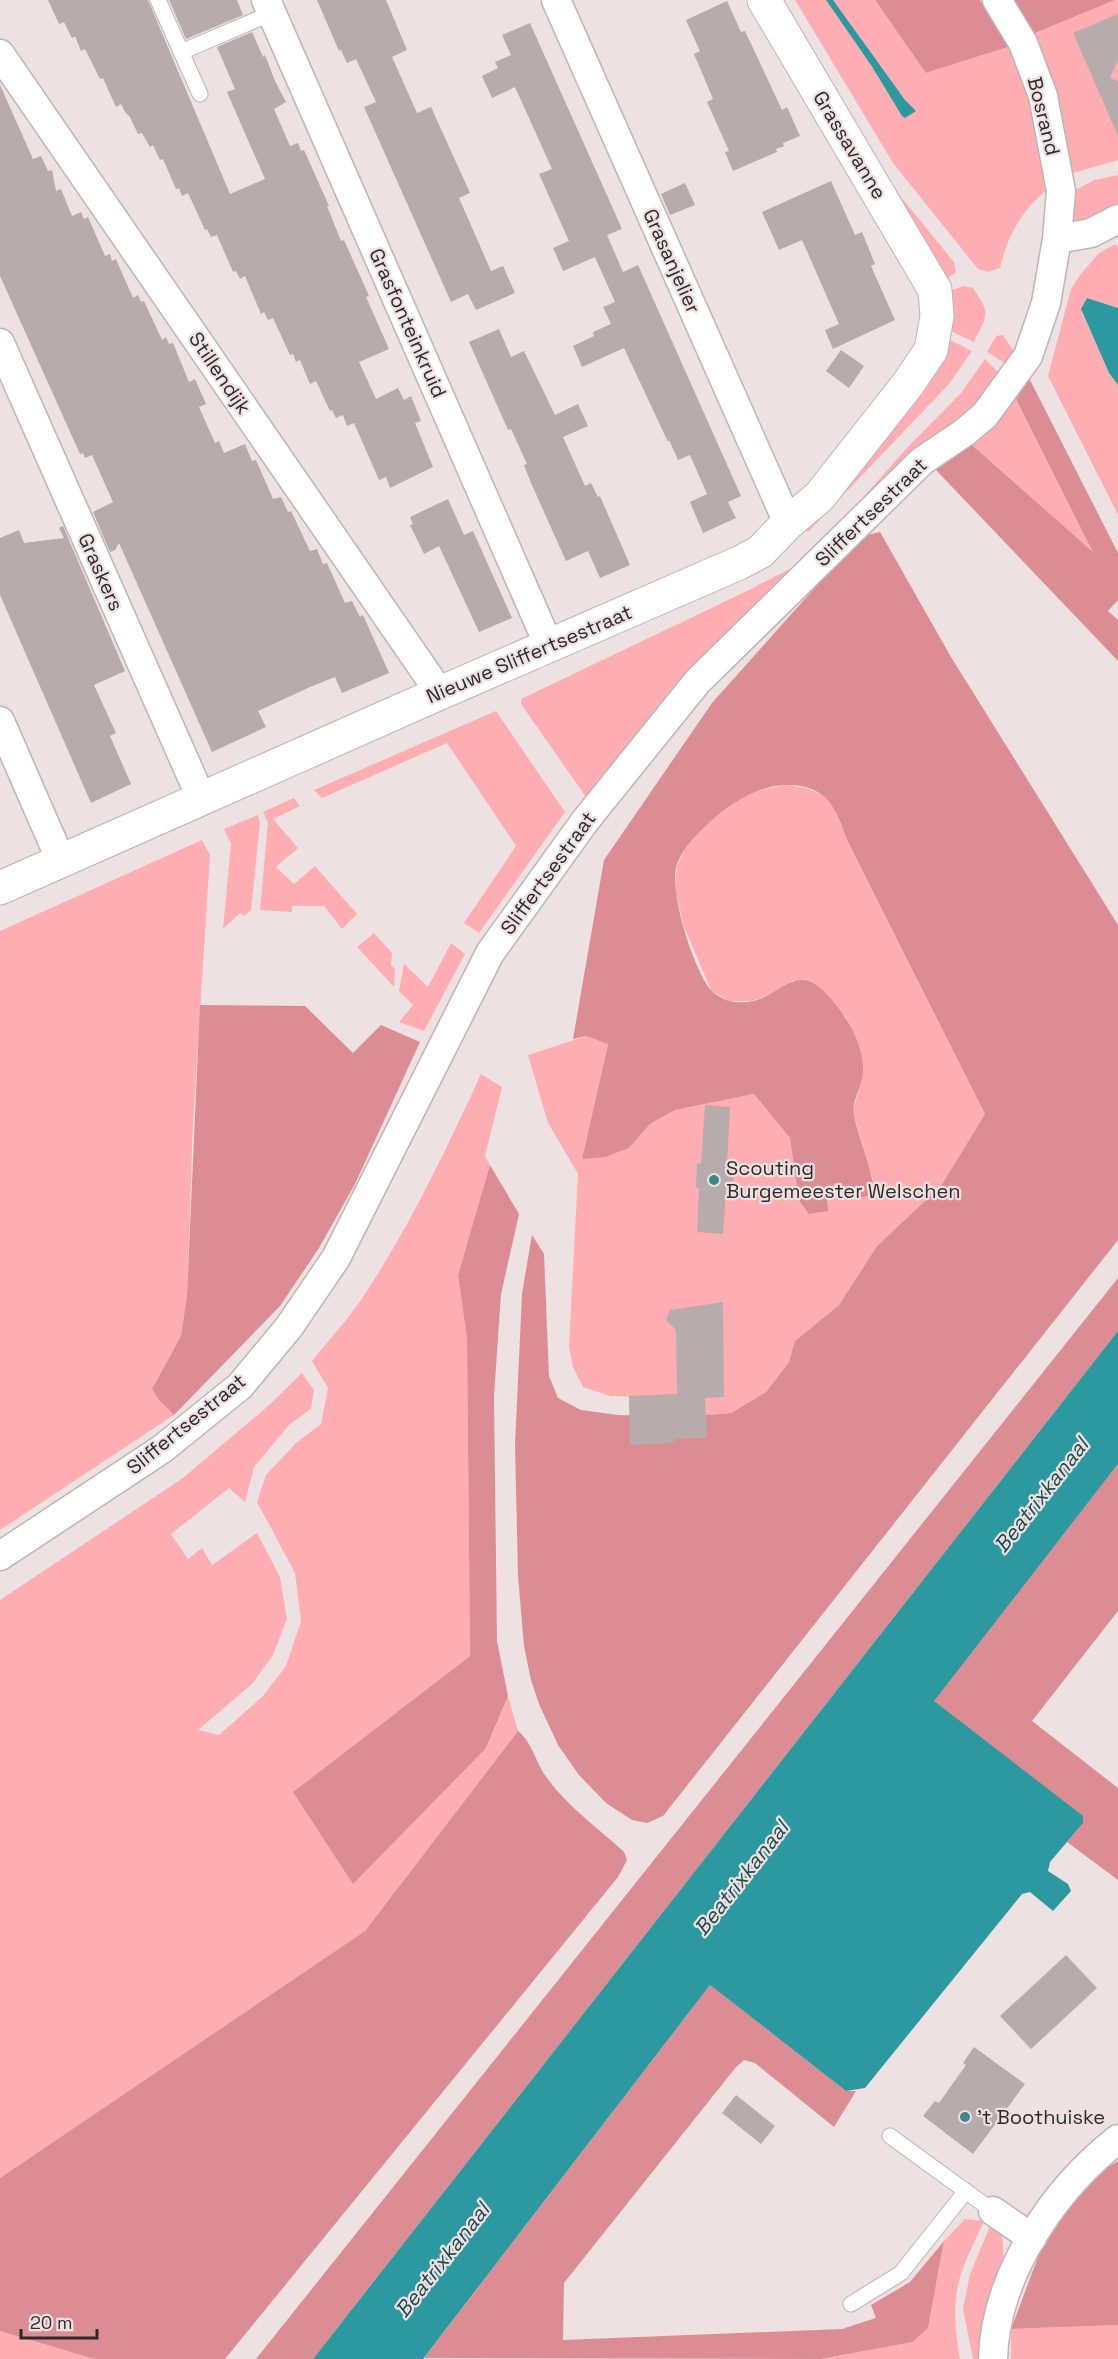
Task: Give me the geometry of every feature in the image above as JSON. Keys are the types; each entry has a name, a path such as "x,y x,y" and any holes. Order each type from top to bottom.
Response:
{"street":[{"name":"Grasanjelier","path":"556,0 788,523"},
{"name":"Grassavanne","path":"764,0 935,290"},
{"name":"Bosrand","path":"998,0 1023,43 1044,96 1060,190 1058,239"},
{"name":"Grasfonteinkruid","path":"269,7 549,646"},
{"name":"Stillendijk","path":"0,54 440,693"},
{"path":"1058,239 1091,233 1118,219"},
{"name":"Sliffertsestraat","path":"0,1556 162,1449 240,1386 289,1327 336,1258 490,952 585,821 697,682 922,461 965,432 985,415 1028,356 1046,303 1058,239"},
{"name":"Nieuwe Sliffertsestraat","path":"0,888 760,552 788,523 819,497 932,350 938,316 935,290"},
{"name":"Graskers","path":"0,343 202,800"},
{"path":"0,721 61,861"},
{"path":"993,2359 994,2341 1007,2287 1032,2238 1052,2205 1082,2172 1118,2139"},
{"path":"993,2211 1032,2238"}],"lane":[{"path":"158,0 200,94"},
{"path":"181,52 269,7"},
{"path":"890,2136 993,2211"},
{"path":"851,2304 901,2273 966,2191"}],"shaded area":[{"path":"795,0 875,0 927,73 1008,47 1035,102 1046,191 1029,207 1016,225 1000,268 988,272 978,269 893,163"},
{"path":"875,0 980,0 1008,47 926,73"},
{"path":"1009,0 1115,0 1030,35"},
{"path":"1118,0 1118,160 1070,174 1030,35"},
{"path":"1118,175 1118,205 1085,222 1076,221 1067,212 1068,194 1094,180"},
{"path":"887,180 954,262 956,272 946,280"},
{"path":"1115,244 1118,247 1118,308 1087,298 1082,312 1109,373 1118,385 1118,515 1048,376 1071,289 1099,253"},
{"path":"963,286 973,288 985,309 985,319 974,342 944,328 948,292"},
{"path":"1003,335 1015,353 1008,365 987,352 996,336"},
{"path":"944,337 972,351 949,384 808,532 805,527"},
{"path":"985,359 1002,376 976,408 586,797 521,704 521,699 809,559 905,450 961,393"},
{"path":"1029,378 1118,553 1118,600 1108,611 1118,620 1118,661 936,470 972,445 1093,552 1016,399"},
{"path":"1016,399 1094,553 972,445"},
{"path":"880,532 951,657 1118,925 1118,1240 663,1816 647,1823 632,1820 606,1803 579,1775 558,1745 539,1704 524,1646 518,1576 515,1445 522,1294 532,1235 544,1254 549,1376 558,1398 581,1410 618,1415 681,1417 731,1413 766,1392 789,1362 795,1341 839,1305 877,1246 941,1186 985,1114 833,808 827,800 811,789 800,786 775,786 755,792 727,808 687,846 677,864 675,876 679,909 696,964 710,989 719,996 729,1001 748,1002 799,980 812,982 826,993 848,1021 862,1057 862,1076 854,1104 854,1115 871,1173 874,1193 856,1196 834,1183 827,1198 828,1211 809,1214 799,1200 790,1138 754,1094 675,1110 650,1124 629,1148 605,1157 582,1159 608,1044 586,1036 573,1039 604,860 712,703 860,537"},
{"path":"496,711 565,812 479,933 464,923 516,846 447,743 322,798 314,790"},
{"path":"785,785 820,794 833,807 847,840 985,1114 941,1186 877,1246 839,1305 795,1341 789,1362 766,1392 731,1413 682,1417 680,1398 610,1396 583,1387 573,1367 569,1346 578,1174 548,1123 528,1055 586,1036 608,1043 582,1159 629,1148 650,1124 675,1110 754,1094 790,1138 794,1161 827,1198 834,1182 841,1184 873,1180 853,1112 863,1071 860,1050 846,1017 794,980 774,993 752,1001 728,1001 711,990 684,927 675,889 677,866 688,842 715,817 749,793"},
{"path":"294,798 300,806 273,819 298,848 276,867 294,884 315,866 357,914 342,929 324,906 292,906 292,912 260,910 268,822 263,812"},
{"path":"258,815 260,823 251,910 244,916 240,913 223,929 231,844 224,829"},
{"path":"202,840 210,855 193,1122 187,1295 181,1336 152,1389 158,1399 174,1415 0,1530 0,931"},
{"path":"374,933 392,953 391,965 395,969 394,987 357,947"},
{"path":"451,943 465,954 424,1031 399,1022 413,1005 399,991 404,964 428,987"},
{"path":"200,1005 305,1006 353,1053 381,1025 420,1042 355,1184 319,1248 280,1306 174,1415 158,1399 152,1389 181,1336 187,1295"},
{"path":"481,1074 502,1087 485,1156 490,1165 458,1275 467,1339 470,1656 293,1792 486,1749 508,1696 518,1731 365,1931 0,2178 0,1600 183,1478 267,1407 302,1373 314,1390 311,1409 290,1424 254,1467 245,1502 229,1488 171,1534 188,1559 202,1548 212,1565 257,1533 280,1577 287,1619 273,1655 252,1684 198,1730 219,1735 263,1696 286,1666 301,1621 295,1573 257,1502 266,1475 296,1443 321,1424 328,1388 312,1361 357,1305 396,1243 441,1159"},
{"path":"490,1165 519,1214 501,1294 494,1396 497,1641 508,1696 486,1748 353,1884 293,1792 470,1656 467,1339 458,1275"},
{"path":"1118,1278 1118,1331 313,2359 256,2359"},
{"path":"1118,1464 1118,1611 1032,1721 1118,1788 1118,1880 1067,1842 1083,1823 933,1701"},
{"path":"518,1731 527,1741 543,1772 555,1788 624,1852 627,1860 618,1877 225,2359 94,2359 0,2331 0,2178 365,1931"},
{"path":"710,1985 846,2091 856,2091 834,2127 755,2063 744,2060 736,2067 564,2283 563,2340 842,2329 876,2318 871,2305 910,2282 944,2241 928,2328 913,2342 821,2359 424,2358"},
{"path":"1118,2161 1118,2325 1011,2329 1040,2252 1066,2212 1098,2173"},
{"path":"965,2219 984,2221 961,2274 956,2295 955,2316 960,2359 821,2359 913,2342 928,2328 944,2241"},
{"path":"991,2224 1001,2232 1002,2279 984,2359 973,2359 963,2309 970,2274"},
{"path":"1118,2325 1118,2359 1011,2359 1011,2329"},
{"path":"0,2331 94,2359 0,2359"}],"water":[{"path":"826,0 833,0 905,100 916,111 905,118 902,116 871,65"},
{"path":"1087,298 1118,308 1118,385 1109,373 1081,309"},
{"name":"Beatrixkanaal","path":"1118,1331 1118,1464 934,1701 1083,1816 1083,1823 1050,1862 1048,1871 1068,1884 1071,1891 1053,1911 1030,1892 1022,1894 865,2088 846,2091 710,1985 423,2359 313,2359"}],"building":[{"path":"48,0 148,0 230,194 265,179 227,92 235,89 217,47 252,32 286,102 274,109 290,146 298,143 301,151 304,150 329,206 327,206 341,241 344,240 369,296 366,297 389,349 359,362 376,399 398,388 404,400 411,396 421,421 415,423 433,467 390,488 386,477 379,480 354,423 347,426 343,415 336,418 332,410 330,411 316,381 310,384 300,360 296,362 293,354 290,355 273,318 268,320 264,312 261,314 245,276 240,279 236,271 233,272 217,235 211,237 207,229 205,230 188,193 182,196 179,188 176,189 163,159 160,160 153,145 150,147 142,133 138,134 121,104 116,107 103,78 100,79 85,49 81,51 75,36 72,38 64,22 59,24"},
{"path":"169,0 237,0 243,15 186,39"},
{"path":"317,0 386,0 407,50 392,57 417,113 431,107 470,193 459,198 491,271 503,266 515,293 476,310 468,294 451,302 364,107 376,102 356,59 347,63 341,50 339,51"},
{"path":"727,1 741,32 745,31 782,110 787,107 800,136 783,143 784,146 776,149 777,152 733,171 725,152 729,151 707,102 713,99 694,54 700,51 686,20"},
{"path":"1118,14 1118,59 1110,78 1118,81 1118,136 1073,33"},
{"path":"530,23 622,229 607,235 623,272 638,265 741,496 728,502 736,518 703,533 690,502 707,494 690,455 678,460 624,348 582,367 573,346 594,336 593,332 611,324 603,307 615,302 595,257 563,271 553,248 569,241 539,174 552,169 515,87 492,98 482,76 498,68 495,62 511,55 502,35"},
{"path":"0,85 33,159 41,156 48,171 52,170 56,191 61,189 72,216 81,212 84,219 88,217 105,256 110,254 112,261 116,259 133,298 138,295 141,302 144,301 162,340 166,337 169,344 173,343 189,382 195,379 206,404 199,407 215,443 219,441 224,453 245,444 252,461 256,460 273,499 281,497 288,512 291,511 310,551 317,549 323,564 327,563 345,603 352,601 360,617 363,615 389,673 342,693 335,677 310,687 258,711 266,727 212,752 119,543 115,550 110,552 93,512 113,502 92,455 85,458 83,453 80,454 0,276"},
{"path":"831,181 855,235 862,232 875,264 871,266 895,320 833,349 825,330 839,324 802,240 779,250 762,212"},
{"path":"685,183 695,205 670,215 661,194"},
{"path":"499,329 511,357 524,351 555,415 578,404 588,426 563,437 585,486 591,483 598,497 600,496 630,565 600,578 588,551 566,561 531,483 524,465 527,464 511,429 508,430 469,342"},
{"path":"841,350 864,366 849,388 826,371"},
{"path":"448,499 464,535 473,531 512,618 479,632 439,546 424,554 410,525 413,524 410,517"},
{"path":"63,526 125,671 94,685 116,733 110,736 131,784 91,803 0,595 0,538 19,530 24,543 64,538 59,528"},
{"path":"705,1105 730,1107 727,1165 734,1166 733,1190 726,1189 723,1234 697,1232 699,1188 696,1187 697,1163 701,1164"},
{"path":"723,1302 724,1397 705,1398 707,1438 675,1439 675,1443 630,1445 629,1396 677,1394 676,1330 666,1320 670,1310"},
{"path":"1066,1955 1097,1988 1031,2049 1000,2016"},
{"path":"974,2047 1025,2084 973,2154 923,2116 935,2101 939,2103 966,2065 963,2063"},
{"path":"736,2095 775,2126 761,2144 722,2113"}],"place":[{"name":"Scouting Burgemeester Welschen","path":"714,1180"},
{"name":"'t Boothuiske","path":"965,2117"}]}
